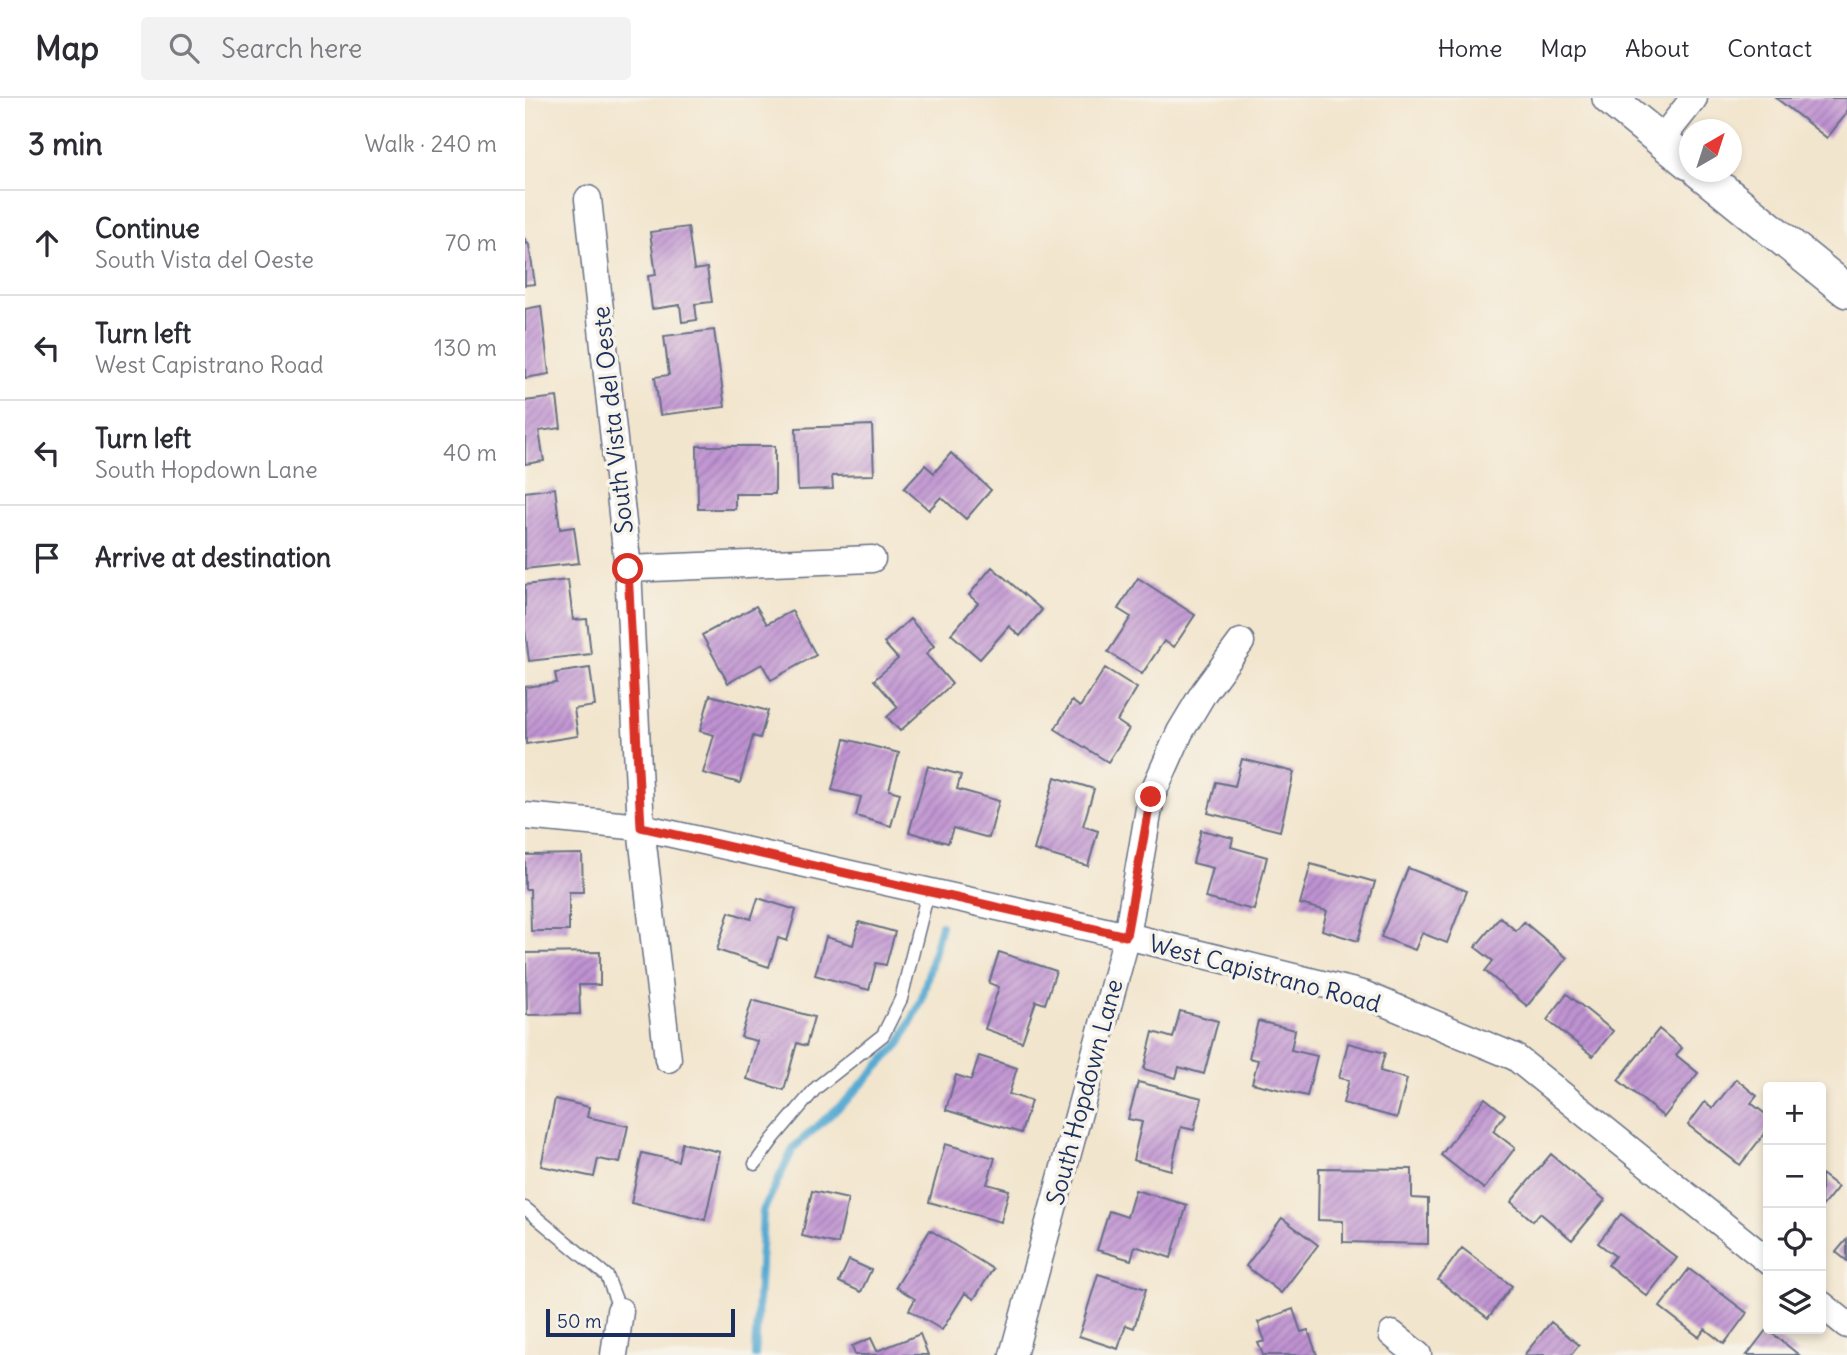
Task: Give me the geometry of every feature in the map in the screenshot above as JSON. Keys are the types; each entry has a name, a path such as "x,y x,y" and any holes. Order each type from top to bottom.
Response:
{"street":[{"path":"1609,98 1679,155"},
{"path":"1661,140 1694,98"},
{"path":"1712,182 1847,291"},
{"name":"South Vista del Oeste","path":"588,199 628,569 641,827 668,1059"},
{"path":"628,569 872,559"},
{"name":"South Hopdown Lane","path":"1013,1355 1126,936 1151,797 1186,722 1204,692 1241,642"},
{"name":"West Capistrano Road","path":"525,816 641,827 1126,936 1363,994 1515,1057 1763,1257"},
{"path":"1826,1308 1847,1325"},
{"path":"614,1355 620,1311"},
{"path":"1392,1334 1418,1355"}],"lane":[{"path":"755,1164 816,1088 884,1035 901,999 928,892"},
{"path":"525,1208 607,1276 620,1311"}],"building":[{"path":"1776,98 1847,98 1847,113 1827,138"},
{"path":"688,227 694,270 707,268 712,302 695,304 697,320 682,322 680,305 652,309 648,276 656,275 650,232"},
{"path":"525,239 529,245 535,284 525,285"},
{"path":"541,306 549,374 525,378 525,309"},
{"path":"714,330 725,407 660,415 655,377 669,375 664,336"},
{"path":"557,397 561,428 539,431 544,461 525,464 525,401"},
{"path":"872,425 874,475 832,476 833,489 798,490 796,428"},
{"path":"697,446 775,446 775,494 735,494 735,509 698,509"},
{"path":"951,453 991,490 966,519 941,497 929,510 904,488 925,465 934,473"},
{"path":"555,488 560,529 574,527 579,563 525,569 525,492"},
{"path":"992,567 1042,610 1020,636 1009,626 980,659 951,634 978,603 969,595"},
{"path":"1138,578 1195,615 1174,647 1164,641 1142,674 1108,652 1131,617 1118,609"},
{"path":"568,580 573,620 587,619 591,654 529,661 525,629 525,585"},
{"path":"756,606 767,624 792,611 816,655 771,680 762,664 728,683 702,635"},
{"path":"910,619 934,646 926,654 952,684 900,731 887,717 898,707 874,680 898,659 884,643"},
{"path":"590,668 595,706 574,709 578,736 526,744 525,687 557,683 555,673"},
{"path":"1105,668 1137,688 1117,721 1129,729 1108,762 1055,729 1072,701 1080,707"},
{"path":"710,695 768,711 760,738 753,736 740,783 703,773 714,735 700,731"},
{"path":"845,739 899,753 889,790 900,793 891,826 856,816 861,797 832,790"},
{"path":"1242,759 1294,772 1280,831 1208,813 1216,782 1235,786"},
{"path":"928,766 961,775 957,789 999,801 989,838 953,828 948,843 909,832"},
{"path":"1055,777 1094,789 1083,826 1098,831 1088,866 1034,850"},
{"path":"1201,830 1233,838 1231,847 1267,857 1254,910 1205,898 1213,868 1193,863"},
{"path":"582,854 583,892 569,892 569,931 531,931 530,889 525,889 525,855"},
{"path":"1311,864 1375,882 1358,941 1322,930 1327,911 1300,904"},
{"path":"1408,868 1467,891 1447,943 1422,933 1415,950 1381,937"},
{"path":"758,898 796,910 787,941 778,938 769,967 717,950 729,912 751,919"},
{"path":"1500,917 1516,931 1524,922 1567,958 1527,1006 1485,971 1493,961 1475,947"},
{"path":"859,922 895,932 886,965 876,963 869,990 815,975 826,937 853,945"},
{"path":"600,952 600,985 579,985 580,1014 527,1015 526,953"},
{"path":"999,952 1056,971 1045,1004 1036,1001 1022,1042 985,1029 999,987 989,983"},
{"path":"1567,994 1613,1031 1593,1056 1547,1020"},
{"path":"752,1000 814,1017 806,1046 797,1043 784,1090 747,1079 757,1041 741,1037"},
{"path":"1180,1011 1218,1021 1204,1074 1179,1067 1176,1078 1144,1069 1153,1032 1173,1038"},
{"path":"1258,1021 1295,1030 1291,1050 1317,1056 1307,1096 1252,1083 1258,1060 1249,1058"},
{"path":"1659,1029 1682,1048 1676,1055 1698,1073 1664,1117 1618,1080"},
{"path":"1348,1043 1385,1053 1380,1071 1407,1079 1397,1118 1343,1103 1349,1080 1339,1078"},
{"path":"979,1056 1017,1068 1009,1094 1031,1101 1021,1133 946,1110 956,1075 971,1080"},
{"path":"1736,1079 1757,1096 1751,1103 1763,1112 1763,1135 1740,1165 1688,1125 1705,1102 1713,1108"},
{"path":"1138,1082 1202,1098 1194,1130 1181,1127 1171,1170 1133,1160 1142,1122 1128,1119"},
{"path":"1485,1098 1505,1114 1493,1131 1515,1148 1484,1189 1441,1155"},
{"path":"555,1099 589,1107 587,1117 628,1126 620,1163 598,1159 594,1177 541,1166"},
{"path":"682,1143 720,1152 705,1220 631,1203 642,1153 678,1161"},
{"path":"945,1144 995,1158 987,1184 1009,1190 1001,1222 929,1202"},
{"path":"1551,1154 1605,1200 1572,1240 1540,1213 1533,1221 1511,1202"},
{"path":"1319,1168 1412,1169 1412,1198 1428,1199 1428,1244 1343,1242 1343,1221 1318,1220"},
{"path":"1826,1178 1838,1187 1826,1202"},
{"path":"1135,1190 1187,1205 1171,1258 1135,1246 1131,1260 1097,1250 1109,1211 1127,1217"},
{"path":"812,1191 848,1199 838,1244 802,1236"},
{"path":"1621,1214 1677,1258 1647,1296 1608,1265 1615,1256 1598,1243"},
{"path":"1282,1218 1318,1245 1281,1293 1246,1266"},
{"path":"930,1230 993,1269 974,1299 965,1293 942,1330 909,1310 915,1299 896,1287"},
{"path":"1847,1239 1847,1261 1836,1252"},
{"path":"1462,1248 1512,1286 1488,1318 1438,1280"},
{"path":"849,1260 871,1270 861,1292 839,1282"},
{"path":"1689,1269 1747,1313 1724,1344 1705,1329 1699,1337 1660,1307"},
{"path":"1098,1274 1146,1289 1134,1328 1126,1325 1118,1349 1079,1336"},
{"path":"1293,1309 1301,1332 1308,1330 1317,1355 1263,1355 1258,1343 1265,1341 1258,1322"},
{"path":"1551,1322 1579,1345 1571,1355 1524,1355"},
{"path":"920,1334 928,1355 855,1355 852,1346 871,1338 877,1351"},
{"path":"1763,1334 1773,1334 1799,1355 1747,1355"}],"waterway":[{"path":"755,1355 763,1211 794,1147 848,1099 900,1043 921,1002 941,925"}],"route":[{"path":"628,569 641,827 1126,936 1151,797"}]}
